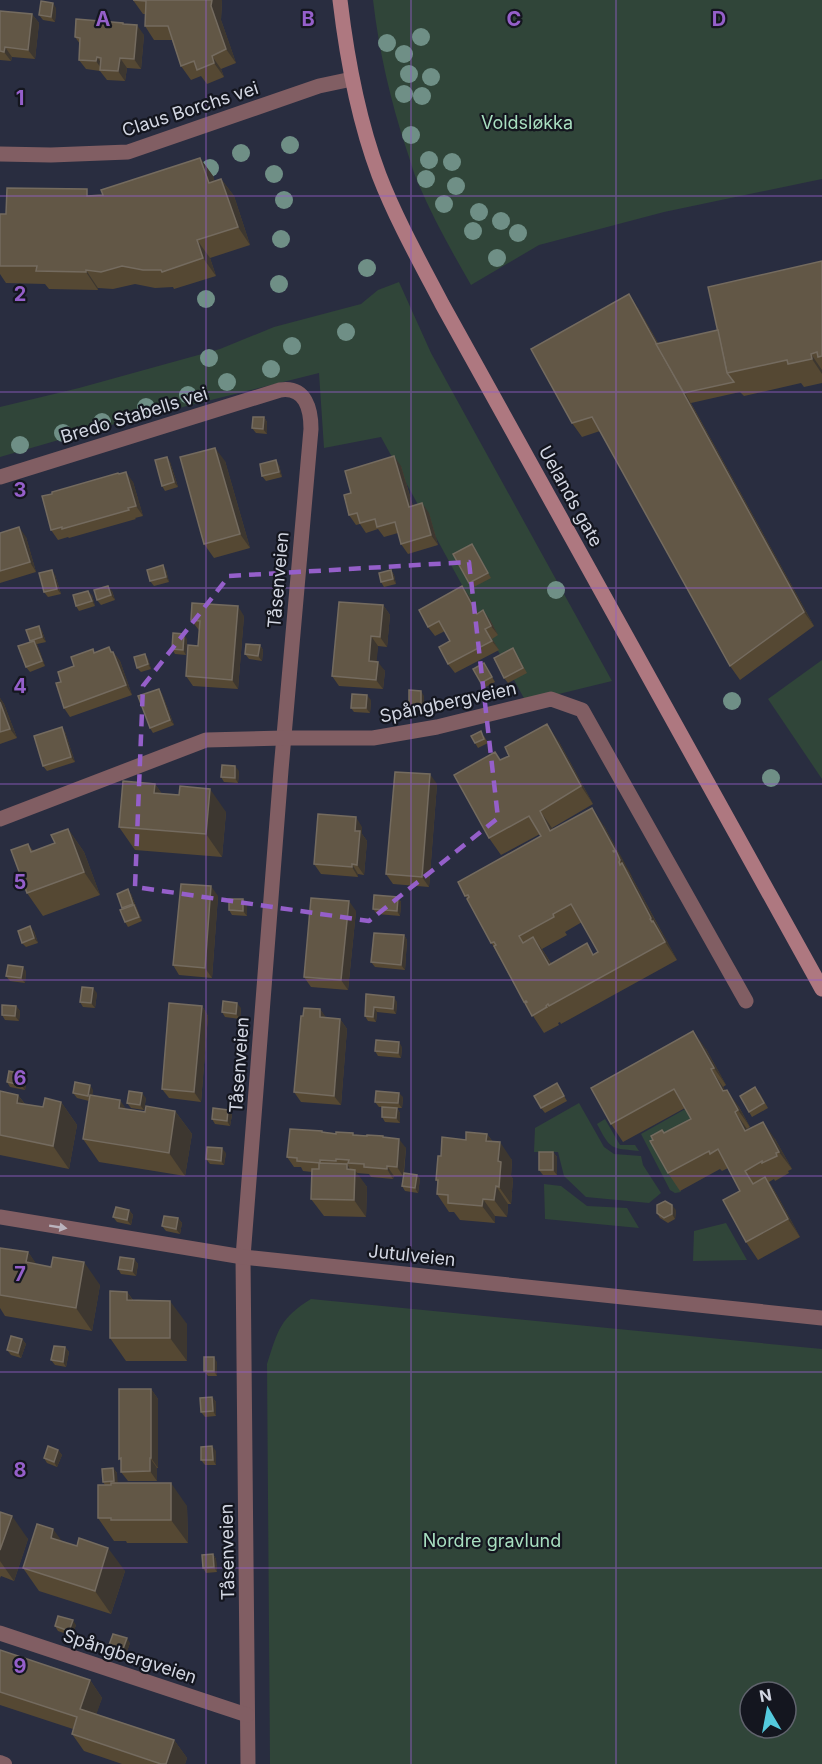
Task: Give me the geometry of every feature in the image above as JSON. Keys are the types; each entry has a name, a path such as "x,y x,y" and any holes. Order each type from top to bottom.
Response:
{"street":[{"name":"Uelands gate","path":"340,0 352,79 367,140 380,177 411,243 436,294 822,989"},
{"name":"Claus Borchs vei","path":"0,154 128,153 319,86 352,79"},
{"name":"Bredo Stabells vei","path":"0,477 280,390"},
{"name":"Tåsenveien","path":"248,1764 243,1257 311,429 311,414 300,395 292,390 280,390"},
{"name":"Spångbergveien","path":"0,819 206,740 373,738 437,728 551,699 582,710 746,1001"},
{"name":"Jutulveien","path":"0,1217 243,1257 822,1318"},
{"name":"Spångbergveien","path":"0,1633 247,1715"}],"lane":[{"path":"0,1762 5,1764"}],"highlighted area":[{"path":"469,562 498,818 369,921 135,887 143,686 229,576"}],"green space":[{"name":"Voldsløkka","path":"373,0 822,0 822,179 664,212 539,245 471,285 436,222 415,174 390,93 378,38"},
{"path":"399,282 431,353 612,681 526,702 381,437 324,448 319,373 107,426 0,457 0,407 220,349 274,327 361,304 378,290"},
{"path":"822,660 822,779 768,699"},
{"path":"579,1103 604,1147 614,1154 641,1156 643,1165 661,1193 649,1203 586,1197 564,1176 558,1152 534,1152 535,1128"},
{"path":"687,1108 703,1137 663,1160 681,1192 675,1193 670,1190 641,1134"},
{"path":"605,1119 620,1145 635,1145 639,1151 612,1146 605,1139 597,1124"},
{"path":"544,1184 561,1186 587,1206 627,1208 639,1228 545,1219"},
{"path":"726,1223 747,1260 693,1261 694,1231"},
{"name":"Nordre gravlund","path":"311,1299 822,1349 822,1764 270,1764 267,1364 282,1326 293,1312"}],"building":[{"path":"133,0 212,0 211,6 226,49 212,56 214,63 197,70 194,61 181,66 168,26 145,26 146,1"},
{"path":"41,1 53,3 51,17 39,15"},
{"path":"0,11 32,14 28,50 5,47 4,52 0,51"},
{"path":"76,19 137,25 134,59 120,58 118,71 100,70 101,58 97,57 96,61 79,60 80,38 75,37"},
{"path":"200,158 209,183 221,179 238,227 197,240 203,258 162,272 161,270 143,270 122,266 101,272 86,270 86,272 36,271 37,266 0,266 0,214 6,214 7,188 87,189 87,196 103,195 101,190"},
{"path":"822,261 822,356 818,357 817,352 811,354 812,359 788,364 787,360 727,373 708,287"},
{"path":"629,294 804,612 730,666 592,417 572,423 531,349"},
{"path":"718,330 727,373 734,382 684,393 656,344"},
{"path":"253,417 264,417 263,429 252,428"},
{"path":"215,448 240,534 204,544 180,457"},
{"path":"394,456 409,507 422,503 431,535 401,544 395,522 377,527 375,519 360,523 357,513 349,515 344,495 351,493 345,471"},
{"path":"167,457 174,482 162,486 155,460"},
{"path":"276,460 279,472 262,476 260,464"},
{"path":"126,472 136,506 62,529 62,527 51,530 42,496"},
{"path":"19,527 30,562 0,571 0,533"},
{"path":"472,544 488,573 469,583 453,554"},
{"path":"163,565 166,577 150,581 147,570"},
{"path":"52,570 57,589 44,592 39,573"},
{"path":"391,570 393,579 381,582 379,573"},
{"path":"108,586 111,595 97,600 94,590"},
{"path":"462,586 477,614 483,610 491,626 485,629 492,641 448,664 439,647 450,641 439,621 428,627 419,610"},
{"path":"88,591 92,601 76,606 73,595"},
{"path":"339,602 383,605 380,637 371,636 369,661 378,662 376,680 332,676"},
{"path":"192,603 238,606 232,680 186,676 188,645 198,646 200,621 191,620"},
{"path":"39,626 42,637 30,641 26,630"},
{"path":"173,633 184,634 183,650 172,649"},
{"path":"34,641 42,661 26,667 18,646"},
{"path":"246,644 260,645 258,656 245,654"},
{"path":"109,647 126,685 64,708 56,683 61,682 58,672 74,666 71,657 93,649 94,653"},
{"path":"513,648 523,668 504,678 494,658"},
{"path":"145,654 148,664 137,668 134,657"},
{"path":"484,663 492,677 481,683 473,669"},
{"path":"159,689 170,720 150,728 138,696"},
{"path":"409,690 421,691 421,706 409,706"},
{"path":"352,694 367,695 366,708 351,708"},
{"path":"0,702 10,729 0,732"},
{"path":"547,724 581,786 540,811 550,831 592,808 615,850 613,851 616,851 620,865 622,863 650,919 665,942 549,1006 548,1004 532,1016 525,1003 527,1002 524,1002 494,946 496,945 494,942 491,943 467,899 468,895 465,896 458,882 541,836 529,816 489,838 454,775 495,752 500,760 509,756 505,747","holes":["571,904 598,952 593,955 587,943 549,965 533,937 523,943 519,936 554,917 553,914"]},
{"path":"62,727 71,757 43,766 34,736"},
{"path":"481,731 484,739 475,743 471,736"},
{"path":"222,765 235,766 235,778 221,777"},
{"path":"395,772 430,774 422,877 386,874"},
{"path":"123,781 155,784 154,793 179,795 180,786 210,789 206,834 119,827"},
{"path":"318,814 356,817 355,831 360,831 357,865 352,864 352,867 314,864"},
{"path":"68,829 84,872 27,893 11,850 28,844 31,852 55,843 51,835"},
{"path":"181,884 211,886 205,968 173,965"},
{"path":"128,889 133,904 122,908 117,894"},
{"path":"374,895 398,897 397,911 373,909"},
{"path":"311,898 349,901 341,980 304,977"},
{"path":"229,899 243,899 243,911 229,910"},
{"path":"134,905 139,917 125,922 120,910"},
{"path":"30,926 34,938 22,943 18,931"},
{"path":"374,933 404,935 401,965 371,962"},
{"path":"8,965 23,967 21,978 6,976"},
{"path":"82,987 93,988 91,1003 80,1002"},
{"path":"366,994 394,997 393,1009 374,1007 373,1017 365,1016"},
{"path":"223,1001 237,1003 236,1014 222,1012"},
{"path":"169,1003 202,1006 194,1092 162,1089"},
{"path":"2,1005 16,1006 15,1016 2,1015"},
{"path":"304,1008 320,1009 320,1017 340,1019 334,1096 294,1092 301,1016 303,1016"},
{"path":"693,1031 714,1068 711,1069 723,1091 727,1090 738,1110 735,1112 745,1131 763,1122 779,1152 776,1153 777,1156 762,1163 762,1161 745,1171 753,1184 765,1177 788,1219 746,1242 723,1200 740,1191 718,1149 710,1154 709,1151 668,1173 650,1141 653,1140 651,1136 662,1130 664,1133 691,1119 674,1089 611,1124 591,1088"},
{"path":"376,1040 399,1042 398,1053 375,1051"},
{"path":"9,1071 23,1074 21,1085 7,1082"},
{"path":"75,1082 90,1085 88,1096 73,1093"},
{"path":"557,1083 564,1096 541,1108 534,1096"},
{"path":"755,1087 764,1103 749,1112 740,1096"},
{"path":"0,1091 18,1095 17,1103 43,1107 45,1098 61,1102 53,1146 0,1135"},
{"path":"129,1091 142,1093 140,1105 127,1103"},
{"path":"376,1091 399,1093 398,1103 375,1102"},
{"path":"90,1095 120,1100 119,1108 145,1112 146,1106 175,1111 169,1153 83,1139"},
{"path":"382,1107 397,1108 396,1118 382,1117"},
{"path":"213,1108 228,1110 227,1121 212,1119"},
{"path":"290,1129 399,1139 397,1167 387,1166 387,1169 364,1167 364,1164 348,1163 349,1160 336,1159 336,1161 320,1160 320,1163 297,1161 297,1158 287,1157"},
{"path":"466,1132 487,1134 486,1141 500,1142 499,1187 496,1186 494,1200 483,1199 482,1206 448,1203 448,1195 437,1194 438,1156 441,1156 442,1137 466,1140"},
{"path":"207,1147 222,1148 221,1161 206,1159"},
{"path":"539,1152 553,1152 553,1170 539,1170"},
{"path":"319,1163 347,1164 347,1169 355,1170 354,1200 311,1199 312,1169 319,1169"},
{"path":"404,1173 417,1175 415,1188 402,1186"},
{"path":"665,1201 672,1205 672,1214 664,1218 657,1213 657,1205"},
{"path":"116,1207 129,1210 127,1220 113,1217"},
{"path":"164,1216 178,1218 176,1229 162,1226"},
{"path":"0,1248 28,1252 26,1262 51,1267 53,1257 84,1262 76,1308 0,1295"},
{"path":"120,1257 134,1259 132,1271 118,1269"},
{"path":"110,1291 127,1292 127,1300 170,1301 170,1338 110,1338"},
{"path":"11,1336 22,1339 18,1353 7,1350"},
{"path":"54,1346 65,1347 63,1362 51,1360"},
{"path":"204,1357 214,1357 214,1371 204,1371"},
{"path":"119,1389 151,1389 150,1471 121,1472"},
{"path":"212,1397 213,1411 201,1412 200,1398"},
{"path":"48,1446 58,1450 54,1462 44,1458"},
{"path":"212,1446 213,1460 201,1460 201,1447"},
{"path":"113,1468 114,1481 103,1482 102,1469"},
{"path":"111,1483 171,1483 171,1520 98,1518 98,1485 111,1485"},
{"path":"0,1512 12,1516 0,1550"},
{"path":"37,1524 53,1529 51,1538 77,1546 79,1538 108,1548 95,1591 23,1568"},
{"path":"213,1554 214,1567 203,1568 202,1555"},
{"path":"58,1616 73,1620 69,1631 55,1626"},
{"path":"113,1634 127,1638 123,1649 109,1645"},
{"path":"0,1650 90,1680 80,1709 174,1740 166,1764 72,1734 77,1717 0,1692"}]}
